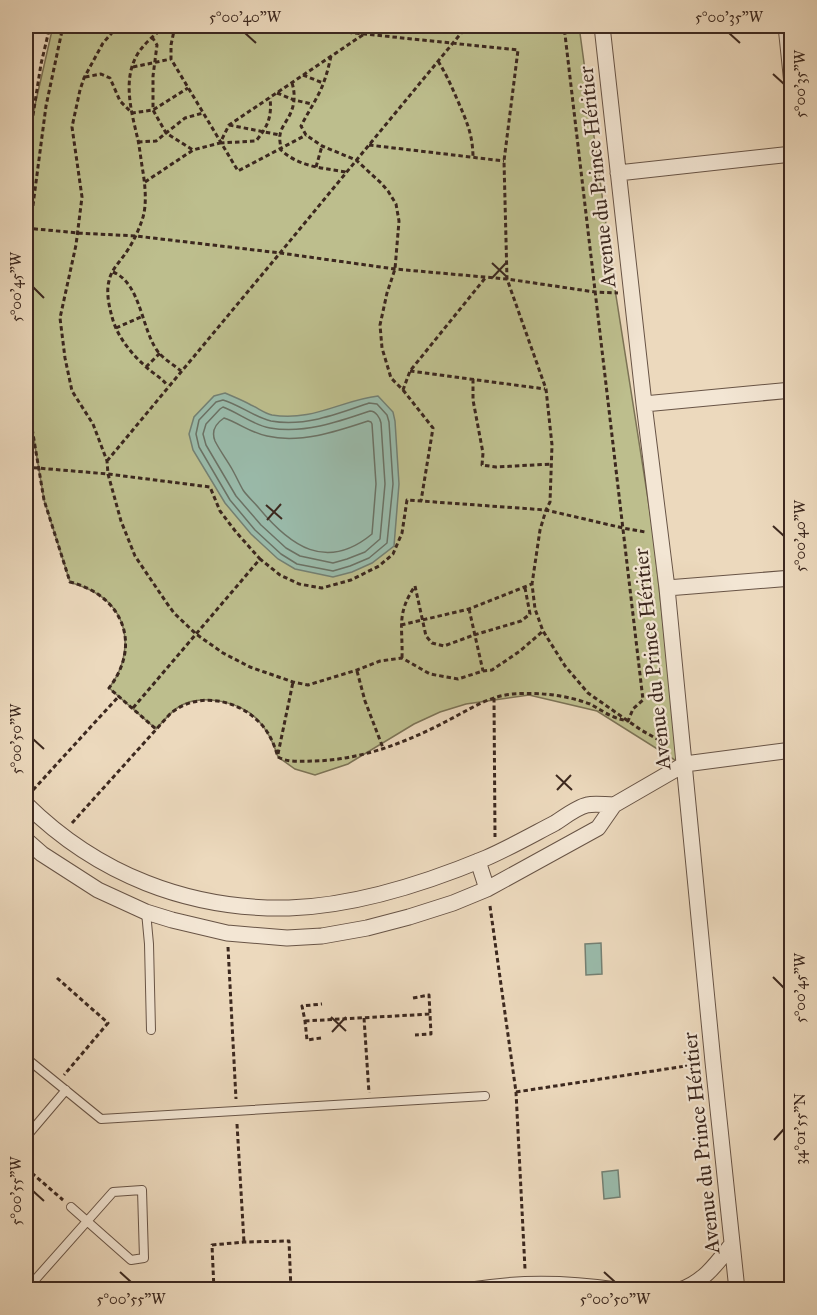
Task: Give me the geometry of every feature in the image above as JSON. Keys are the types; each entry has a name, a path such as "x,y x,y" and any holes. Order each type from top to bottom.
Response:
{"street":[{"name":"Avenue du Prince Héritier","path":"602,26 667,588 737,1290"},
{"path":"786,26 792,84"},
{"path":"618,173 792,154"},
{"path":"644,404 792,390"},
{"path":"667,588 792,578"},
{"path":"26,840 42,854 99,890 146,912 227,933 287,938 322,936 409,917 487,889 598,828 614,804 684,759 792,750"},
{"path":"26,804 61,836 128,876 159,889 224,904 290,908 329,904 409,886 478,861 586,805 614,804"},
{"path":"478,861 487,889"},
{"path":"680,1290 702,1279 732,1244"},
{"path":"472,1290 526,1284 616,1290"}],"lane":[{"path":"146,912 151,1030"},
{"path":"26,1058 101,1119 485,1096"},
{"path":"26,1137 66,1090"},
{"path":"26,1290 87,1220 113,1192 142,1190 144,1258 131,1260 87,1220 71,1207"}],"path":[{"path":"26,160 41,64 50,26"},
{"path":"63,26 46,106 28,228 136,236 395,269 507,279 595,292 632,294"},
{"path":"118,26 103,43 84,78 72,127 82,197 78,233 60,318 72,391 93,424 107,461 108,474 121,521 135,556 174,613 196,634 223,653 249,667 308,686 380,661 402,658 430,674 458,680 492,670 520,651 543,631"},
{"path":"165,26 152,36 135,58 130,81 129,96 144,182 144,215 136,236 112,272 108,282 108,293 112,317 121,339 168,387"},
{"path":"175,26 171,59 238,171 306,135"},
{"path":"288,26 519,50 504,162 507,279 546,389 552,445 550,502 540,530 532,584 535,609 543,631 565,666 588,693 684,759"},
{"path":"220,143 229,125 376,26"},
{"path":"107,461 467,26"},
{"path":"564,26 643,700 633,709 628,721"},
{"path":"152,36 157,45 153,110 166,134 193,150"},
{"path":"331,56 318,95 301,126 306,135 322,146 356,160 388,190 396,204 399,221 395,269 380,325 382,348 392,378 433,428 421,501"},
{"path":"133,67 171,59"},
{"path":"438,61 449,77 467,119 473,142 473,158"},
{"path":"84,78 101,74 110,78 120,101 132,113"},
{"path":"303,75 323,83"},
{"path":"292,83 294,99 291,112 280,135 281,150 302,164 346,172"},
{"path":"132,113 153,110 188,88"},
{"path":"277,93 312,104"},
{"path":"144,182 193,150 220,143 256,141 268,124 271,109 270,98"},
{"path":"138,142 156,141 185,118 203,113"},
{"path":"229,125 280,135"},
{"path":"368,145 504,162"},
{"path":"316,167 322,146"},
{"path":"112,272 121,276 135,296 152,340 160,353 182,371"},
{"path":"403,390 410,371 486,278"},
{"path":"116,328 143,316"},
{"path":"146,367 160,353"},
{"path":"410,371 546,389"},
{"path":"473,379 473,400 483,453 482,465 496,467 552,464"},
{"path":"26,392 44,500 70,582 98,593 112,606 122,621 126,644 124,655 117,678 109,688 156,729"},
{"path":"26,467 108,474 210,487 220,511 260,559 280,575 299,584 322,588 351,579 379,566 393,554 402,533 406,500 546,510 660,534"},
{"path":"133,708 260,559"},
{"path":"401,625 469,609 532,584"},
{"path":"402,658 401,617 408,596 415,586 426,636 432,643 444,646 521,621 530,614 525,588"},
{"path":"469,609 483,671"},
{"path":"357,670 365,701 383,748"},
{"path":"278,757 292,682"},
{"path":"61,836 170,714 181,706 198,700 223,702 246,711 259,722 271,738 278,757 282,760 293,761 336,759 383,748 422,733 494,698 512,694 561,696 628,721"},
{"path":"33,790 119,696"},
{"path":"494,698 495,853"},
{"path":"487,889 516,1092 526,1284"},
{"path":"227,933 244,1242"},
{"path":"57,978 108,1023 57,1083"},
{"path":"412,998 429,995 431,1014 431,1034 415,1035"},
{"path":"321,1038 307,1040 302,1006 322,1004"},
{"path":"305,1021 431,1014"},
{"path":"363,1018 370,1103"},
{"path":"516,1092 713,1062"},
{"path":"26,1168 71,1207"},
{"path":"214,1290 212,1245 289,1241 291,1290"}],"green space":[{"path":"53,26 579,26 614,283 653,531 678,762 597,711 529,695 466,704 440,712 414,724 348,764 315,775 295,769 278,757 262,724 242,708 221,701 189,702 173,711 156,729 109,688 122,662 125,635 115,610 105,599 70,582 44,500 26,392 26,161 33,114"}],"water":[{"path":"225,393 269,414 287,416 314,413 378,396 393,412 395,421 399,484 394,546 372,563 333,577 295,569 278,559 251,534 225,503 193,450 189,434 194,417 214,396"},
{"path":"601,943 602,974 586,975 585,944"},
{"path":"618,1170 620,1197 604,1199 602,1172"}]}
